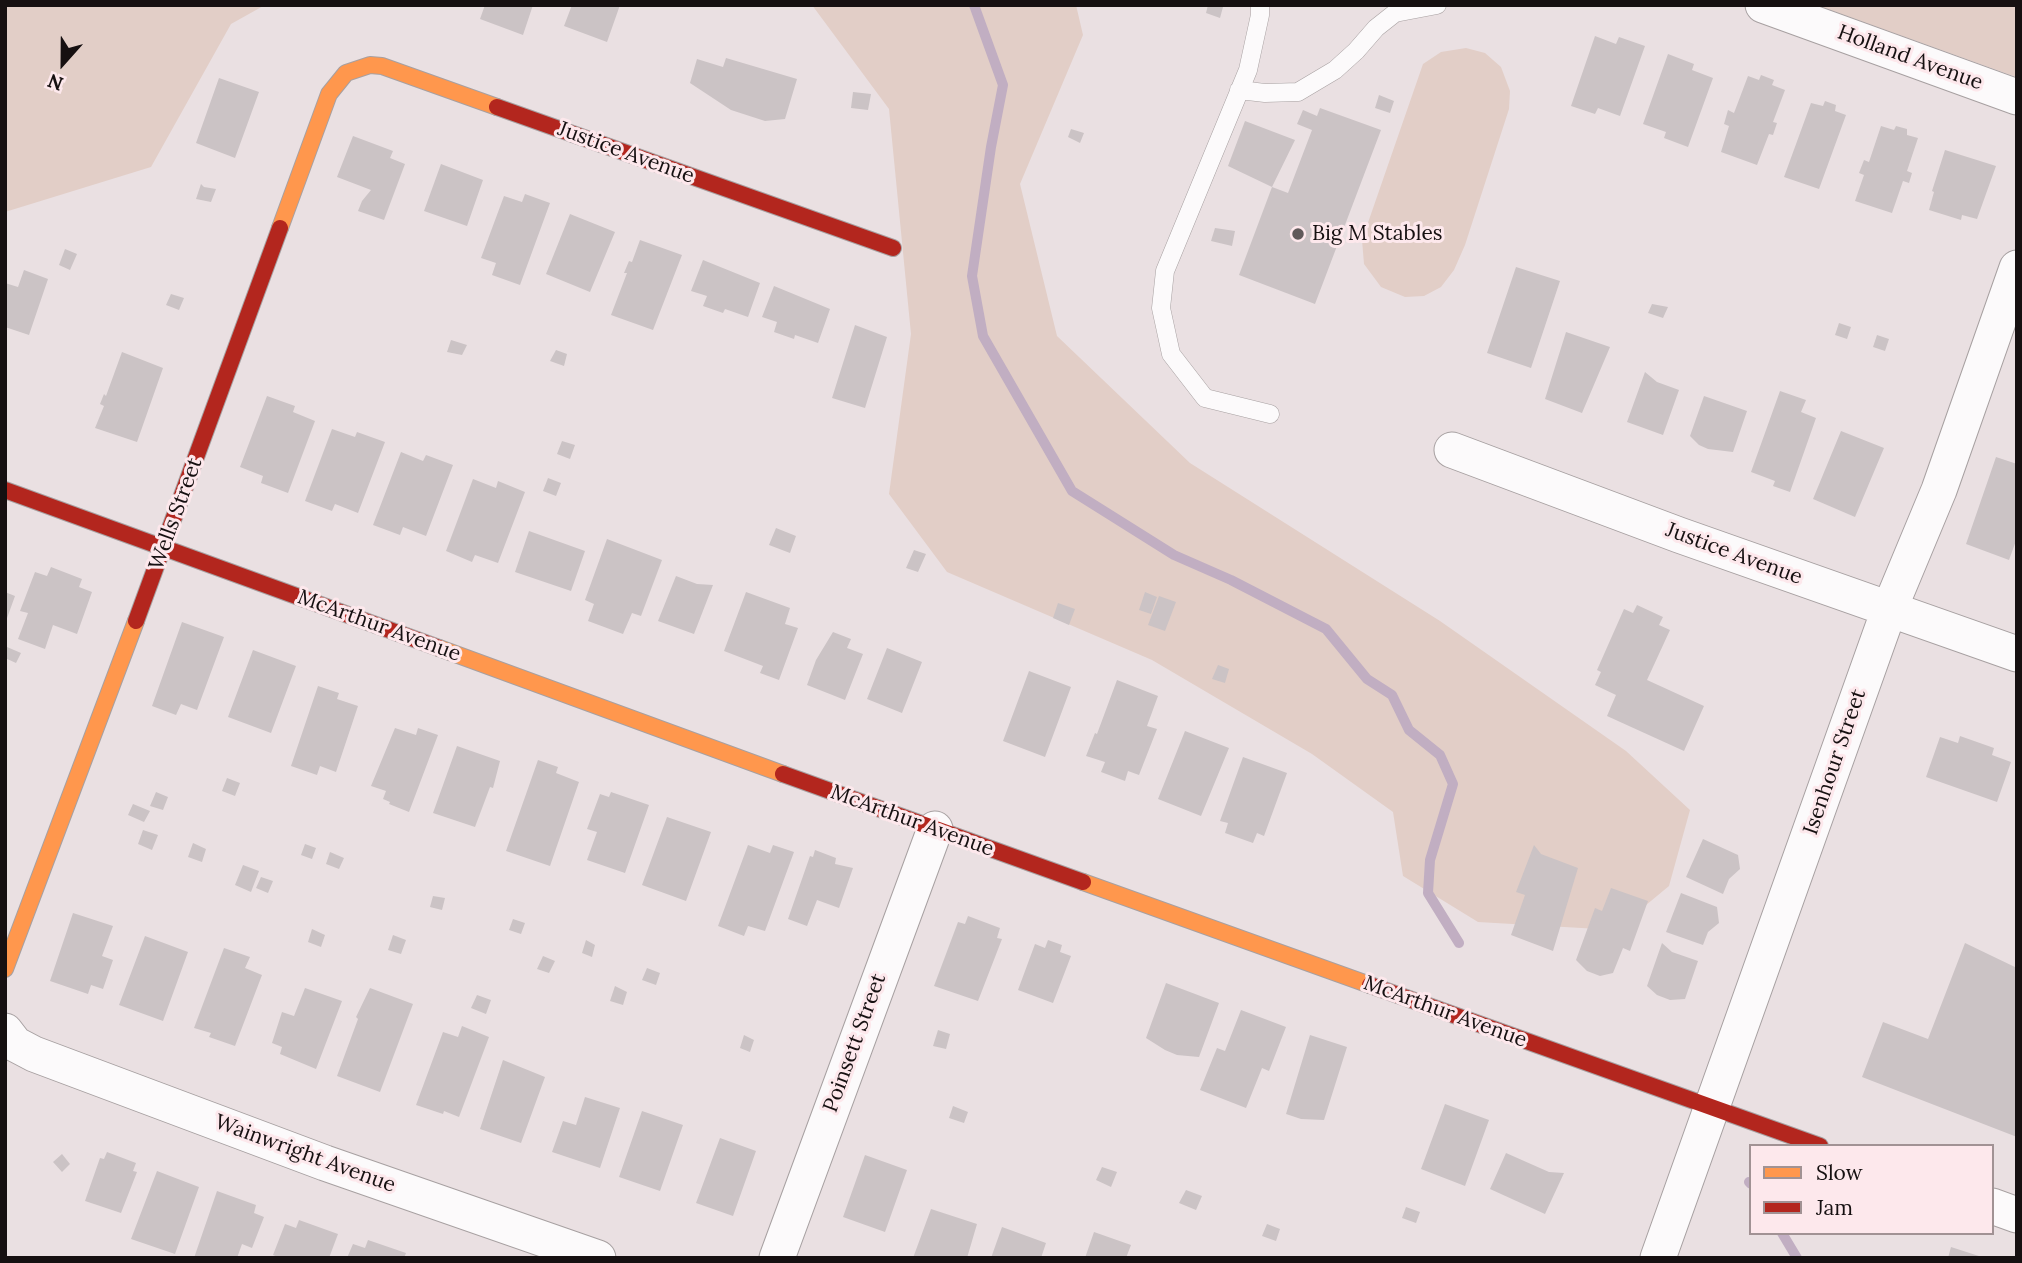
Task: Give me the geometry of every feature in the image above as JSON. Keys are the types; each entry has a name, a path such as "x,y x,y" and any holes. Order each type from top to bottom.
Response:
{"street":[{"name":"Holland Avenue","path":"1763,5 2017,97"},
{"name":"Justice Avenue","path":"358,68 382,66 893,248"},
{"name":"Wells Street","path":"5,969 164,548 329,94 346,73 358,68"},
{"name":"Isenhour Street","path":"1658,1258 1889,610 1938,490 2017,268"},
{"name":"Justice Avenue","path":"1452,450 1679,535 2017,654"},
{"name":"McArthur Avenue","path":"5,490 934,829 1814,1144"},
{"name":"Poinsett Street","path":"777,1258 934,829"},
{"name":"Wainwright Avenue","path":"10,1038 34,1054 325,1163 598,1258"},
{"path":"1994,1207 2017,1214"}],"lane":[{"path":"1259,5 1260,15 1248,70 1165,271 1161,307 1171,354 1205,398 1270,414"},
{"path":"1240,90 1265,93 1298,92 1335,70 1376,28 1395,13 1437,5"}],"shaded area":[{"path":"5,5 265,5 231,24 151,167 5,212"},
{"path":"812,5 1076,5 1083,35 1020,184 1057,336 1190,463 1440,621 1626,751 1690,810 1669,886 1616,930 1478,922 1403,876 1393,812 1312,754 1152,660 947,572 889,494 911,334 889,109"},
{"path":"1816,5 2017,5 2017,77 2005,73"},
{"path":"1466,48 1485,53 1501,67 1510,91 1509,109 1465,245 1454,270 1441,287 1424,296 1405,297 1381,287 1364,264 1362,240 1423,64 1441,52"}],"building":[{"path":"485,5 533,5 523,35 480,19"},
{"path":"572,5 620,5 607,42 564,26"},
{"path":"1208,5 1223,7 1220,18 1206,13"},
{"path":"1595,36 1616,44 1619,37 1645,46 1620,116 1598,108 1595,114 1571,106"},
{"path":"1668,54 1694,64 1692,70 1713,78 1688,147 1664,138 1666,132 1643,124"},
{"path":"726,58 797,79 785,119 765,121 731,110 690,83 697,59 723,67"},
{"path":"1761,75 1774,80 1772,85 1785,90 1773,122 1777,123 1773,135 1769,134 1757,165 1721,152 1729,126 1724,124 1728,110 1734,113 1748,76 1759,80"},
{"path":"219,78 259,92 235,158 196,143"},
{"path":"853,92 871,94 868,110 851,108"},
{"path":"1379,95 1394,101 1390,113 1375,108"},
{"path":"1825,101 1836,105 1835,111 1846,115 1819,189 1784,177 1811,103 1823,106"},
{"name":"Big M Stables","path":"1320,108 1381,130 1315,304 1239,275 1272,187 1288,193 1312,130 1297,124 1303,110 1317,116"},
{"path":"1245,121 1295,140 1272,187 1228,166"},
{"path":"1881,126 1894,130 1896,126 1907,129 1907,135 1918,138 1907,171 1912,173 1909,183 1903,181 1892,213 1855,201 1864,175 1859,173 1864,160 1869,162"},
{"path":"1071,129 1084,133 1080,143 1068,137"},
{"path":"353,136 393,151 390,158 405,164 384,220 358,211 371,190 337,177"},
{"path":"1945,150 1996,166 1977,219 1962,215 1961,220 1929,210"},
{"path":"441,164 483,180 467,226 424,211"},
{"path":"201,184 216,189 211,202 196,199"},
{"path":"525,194 550,203 520,285 492,275 496,263 481,258 504,196 522,202"},
{"path":"570,214 615,232 590,292 546,274"},
{"path":"1215,228 1235,231 1232,246 1211,241"},
{"path":"640,240 682,255 653,330 611,315 627,273 624,273 629,261 632,262"},
{"path":"65,249 77,254 70,270 59,265"},
{"path":"703,260 760,283 748,317 725,309 723,313 703,306 707,296 691,291"},
{"path":"1516,267 1560,281 1531,368 1487,353"},
{"path":"24,270 48,279 29,335 5,327 5,283 18,287"},
{"path":"774,286 830,309 818,343 795,335 794,339 774,332 777,322 762,317"},
{"path":"171,294 184,298 179,310 166,305"},
{"path":"1652,304 1668,307 1663,318 1648,313"},
{"path":"1839,323 1851,327 1847,339 1835,335"},
{"path":"855,325 887,337 865,408 832,398"},
{"path":"1566,332 1610,347 1582,413 1545,399"},
{"path":"1877,335 1889,339 1885,351 1873,347"},
{"path":"451,340 467,345 462,355 447,352"},
{"path":"556,350 567,354 564,366 550,361"},
{"path":"122,352 163,368 137,442 95,428 104,406 100,404 104,394 106,396"},
{"path":"1645,372 1657,382 1679,390 1663,435 1627,422"},
{"path":"1780,391 1806,400 1801,412 1816,418 1790,492 1773,486 1775,481 1751,472"},
{"path":"267,396 295,406 293,412 315,421 288,493 261,483 263,476 240,467"},
{"path":"1704,396 1747,411 1733,452 1708,449 1690,436"},
{"path":"332,429 355,437 357,432 385,442 358,513 335,504 332,511 305,501"},
{"path":"1841,431 1884,448 1855,517 1813,499"},
{"path":"562,441 575,445 570,459 557,454"},
{"path":"401,452 423,461 426,455 453,465 426,536 403,527 400,535 373,525"},
{"path":"1996,457 2017,464 2017,538 2009,560 1966,544"},
{"path":"548,478 561,483 556,496 543,491"},
{"path":"473,479 496,488 498,481 525,492 498,563 475,555 472,562 446,551"},
{"path":"776,528 796,536 790,553 769,545"},
{"path":"529,531 585,551 571,591 515,572"},
{"path":"607,539 662,560 641,616 632,613 623,634 588,621 594,604 585,600"},
{"path":"914,550 926,554 918,572 906,568"},
{"path":"51,567 82,579 79,587 92,592 77,634 53,625 45,649 18,639 28,613 20,611 35,572 47,576"},
{"path":"676,576 697,584 713,585 694,634 658,621"},
{"path":"5,592 15,596 6,621 5,621"},
{"path":"746,592 790,608 785,624 798,628 779,680 760,673 763,666 724,651"},
{"path":"1145,592 1157,597 1151,614 1139,610"},
{"path":"1159,596 1176,602 1165,631 1148,625"},
{"path":"1058,603 1075,609 1069,625 1053,618"},
{"path":"1637,605 1663,617 1659,625 1670,630 1647,680 1704,706 1684,751 1607,716 1616,695 1595,685 1601,672 1597,670 1624,609 1633,613"},
{"path":"182,622 224,637 197,710 181,704 176,715 152,706"},
{"path":"833,632 851,639 847,648 863,654 845,700 807,685 816,660"},
{"path":"7,647 21,653 16,663 5,658"},
{"path":"887,648 922,662 902,713 867,699"},
{"path":"253,650 296,666 271,733 228,717"},
{"path":"1218,665 1229,669 1225,683 1212,679"},
{"path":"1029,671 1071,687 1045,757 1003,741"},
{"path":"1117,680 1158,696 1147,726 1157,729 1139,775 1128,771 1125,781 1101,772 1105,762 1086,756"},
{"path":"318,686 339,693 337,699 358,706 336,772 320,766 317,775 291,766"},
{"path":"395,728 416,735 418,728 438,735 409,812 389,804 390,802 383,799 386,791 371,786"},
{"path":"1185,731 1229,748 1201,816 1158,799"},
{"path":"1960,736 1994,748 1992,755 2011,762 1997,802 1926,777 1940,737 1958,743"},
{"path":"457,746 500,761 493,788 490,787 475,827 433,813"},
{"path":"1243,757 1287,773 1264,836 1257,833 1253,843 1225,833 1228,823 1220,821"},
{"path":"538,760 558,767 556,773 579,782 550,866 506,851"},
{"path":"227,778 240,783 235,796 222,791"},
{"path":"156,792 168,797 163,810 150,806"},
{"path":"611,792 649,805 625,873 587,860 597,832 587,829 600,794 609,797"},
{"path":"133,804 150,811 144,822 128,815"},
{"path":"667,817 711,832 686,901 642,885"},
{"path":"143,830 158,835 152,850 138,844"},
{"path":"1703,839 1738,855 1740,869 1729,879 1723,894 1686,877"},
{"path":"193,843 206,849 202,862 188,857"},
{"path":"305,844 316,848 312,859 301,855"},
{"path":"748,845 770,853 773,845 794,852 765,931 748,926 744,936 718,926"},
{"path":"1534,845 1541,854 1578,868 1553,951 1511,935 1525,895 1516,892"},
{"path":"815,850 836,858 835,864 853,868 839,908 817,900 807,926 788,919 810,856 813,857"},
{"path":"330,852 344,858 339,869 326,864"},
{"path":"243,865 259,871 251,892 235,885"},
{"path":"261,877 273,881 268,893 256,888"},
{"path":"1611,888 1648,901 1630,951 1623,948 1613,973 1600,976 1587,971 1576,960 1595,908 1602,911"},
{"path":"1681,893 1717,907 1719,923 1708,932 1703,945 1666,932"},
{"path":"433,896 445,898 442,910 430,907"},
{"path":"73,913 113,926 102,956 113,960 103,989 91,985 88,994 50,981"},
{"path":"968,916 1000,928 997,938 1002,939 978,1001 934,986 958,922 965,924"},
{"path":"513,919 525,923 521,934 509,930"},
{"path":"312,929 325,935 321,947 308,942"},
{"path":"393,935 406,940 401,954 388,950"},
{"path":"145,936 188,952 163,1021 119,1005"},
{"path":"586,940 595,945 592,957 582,953"},
{"path":"1048,940 1062,945 1060,952 1071,956 1053,1003 1018,990 1035,944 1045,948"},
{"path":"1662,943 1672,952 1698,961 1685,999 1670,1000 1657,995 1647,986"},
{"path":"1965,943 2017,968 2017,1137 1862,1077 1883,1022 1928,1039"},
{"path":"224,948 250,957 245,968 262,975 235,1046 209,1037 211,1033 194,1028"},
{"path":"543,956 555,961 549,973 537,969"},
{"path":"647,968 660,973 656,985 642,980"},
{"path":"1166,983 1219,1003 1199,1057 1177,1055 1146,1038"},
{"path":"615,986 627,992 623,1005 610,1001"},
{"path":"305,988 342,1001 316,1069 280,1054 282,1047 272,1043 282,1012 294,1016"},
{"path":"370,988 413,1004 380,1092 337,1076 358,1019 356,1017"},
{"path":"477,995 491,1000 486,1014 471,1008"},
{"path":"1241,1010 1286,1027 1269,1071 1262,1068 1246,1108 1200,1090 1217,1048 1225,1051"},
{"path":"462,1026 489,1037 459,1117 416,1105 443,1032 458,1037"},
{"path":"938,1030 950,1034 946,1049 933,1046"},
{"path":"744,1035 754,1040 750,1052 740,1048"},
{"path":"1310,1035 1347,1047 1324,1120 1301,1119 1286,1114"},
{"path":"503,1060 545,1077 521,1143 480,1129"},
{"path":"585,1097 620,1108 600,1168 552,1152 563,1121 576,1125"},
{"path":"1445,1104 1489,1120 1465,1186 1421,1169"},
{"path":"953,1106 968,1112 964,1123 949,1118"},
{"path":"642,1111 683,1125 660,1191 619,1177"},
{"path":"720,1138 756,1151 733,1216 696,1203"},
{"path":"107,1152 136,1163 133,1171 137,1172 121,1213 85,1201 100,1158 104,1159"},
{"path":"1506,1153 1549,1172 1564,1173 1545,1214 1490,1189"},
{"path":"62,1154 70,1164 62,1172 53,1162"},
{"path":"865,1155 907,1170 885,1232 843,1217"},
{"path":"1102,1167 1117,1172 1111,1187 1096,1180"},
{"path":"157,1171 199,1187 175,1254 131,1239"},
{"path":"1186,1190 1202,1196 1196,1210 1179,1203"},
{"path":"217,1191 256,1205 254,1213 264,1217 252,1248 242,1244 237,1258 194,1258"},
{"path":"1406,1207 1420,1212 1416,1223 1402,1218"},
{"path":"931,1209 977,1224 967,1258 913,1258"},
{"path":"299,1220 338,1234 329,1258 280,1258 273,1255 285,1224 296,1228"},
{"path":"1267,1224 1280,1229 1276,1241 1262,1236"},
{"path":"1002,1227 1046,1243 1041,1258 991,1258"},
{"path":"1094,1232 1131,1245 1126,1258 1085,1258"},
{"path":"368,1240 406,1253 404,1258 347,1258 353,1244 365,1248"},
{"path":"1951,1247 1982,1257 1982,1258 1948,1258"}],"waterway":[{"path":"974,5 1003,85 972,276 983,336 1072,491 1174,555 1231,580 1326,629 1367,679 1392,695 1409,730 1440,755 1453,784 1430,860 1428,893 1459,943"},
{"path":"1783,1235 1797,1258"}],"traffic: slow":[{"path":"280,228 329,94 346,73 370,65 382,66 497,107"},
{"path":"5,969 136,621"},
{"path":"439,648 783,774"},
{"path":"1083,882 1370,985"}],"traffic: jam":[{"path":"497,107 893,248"},
{"path":"136,621 280,228"},
{"path":"5,490 439,648"},
{"path":"783,774 1083,882"},
{"path":"1370,985 1814,1144"}],"place":[{"name":"Big M Stables","path":"1298,234"}]}
